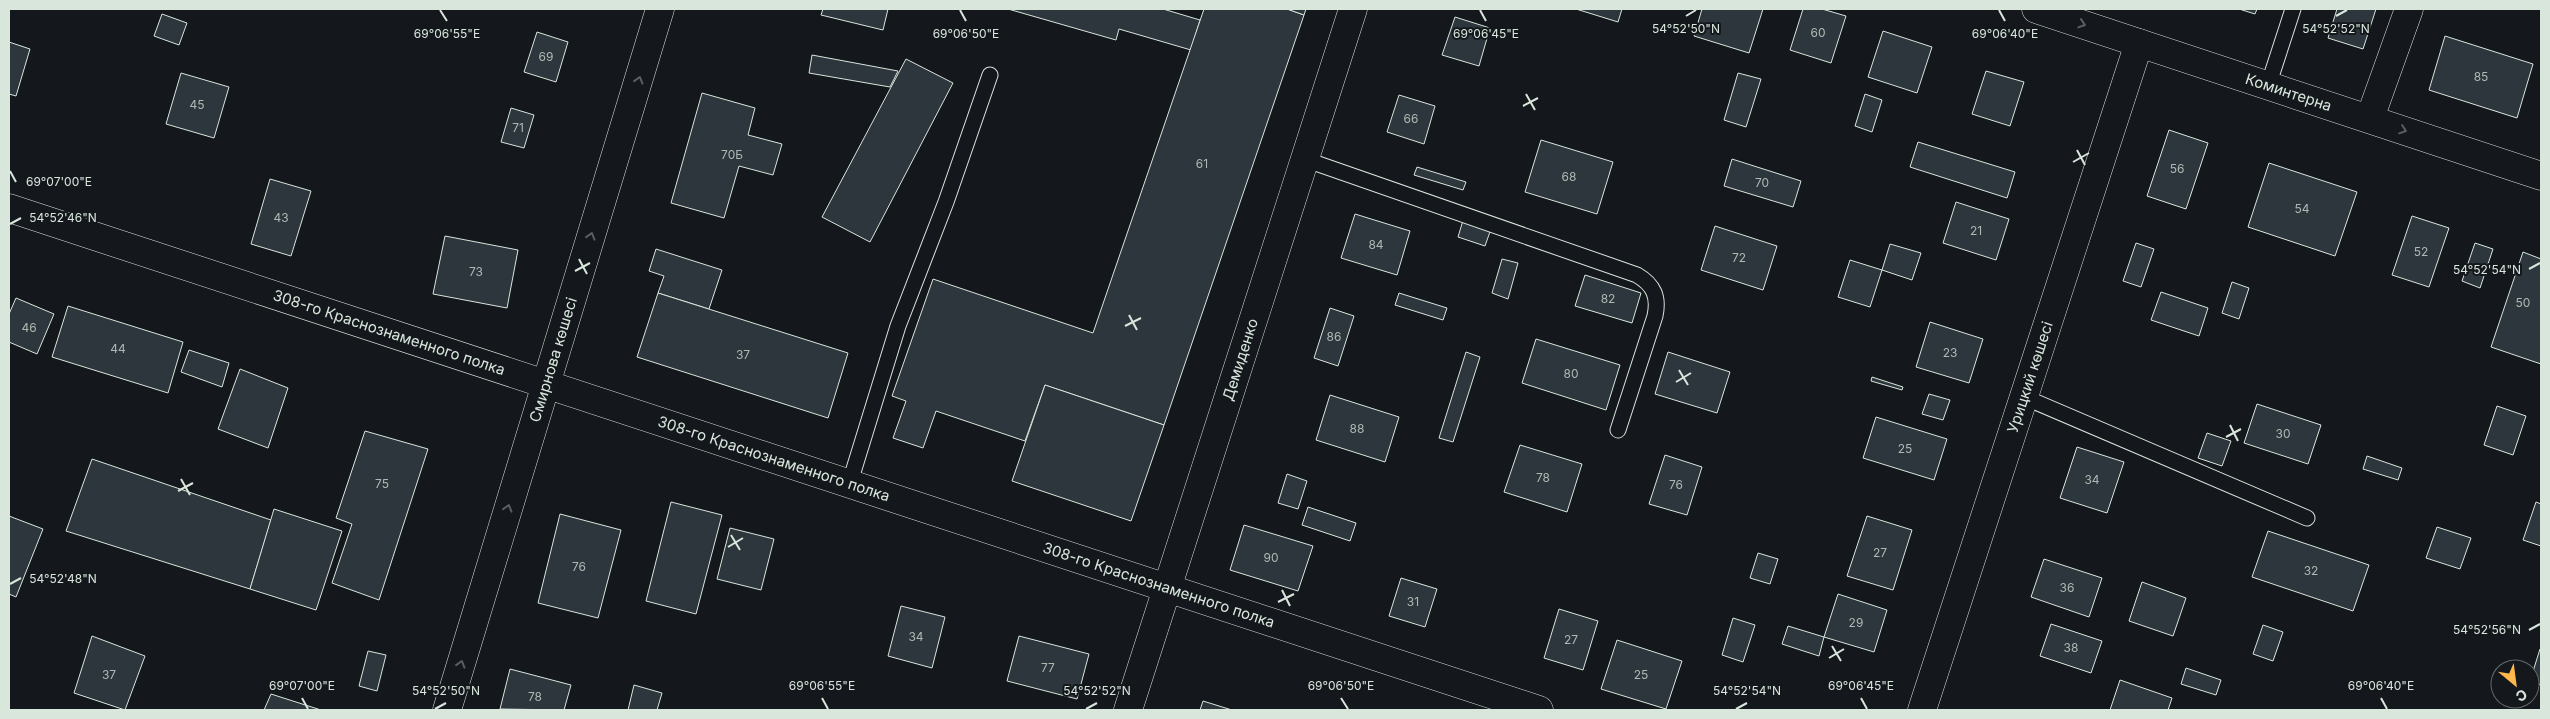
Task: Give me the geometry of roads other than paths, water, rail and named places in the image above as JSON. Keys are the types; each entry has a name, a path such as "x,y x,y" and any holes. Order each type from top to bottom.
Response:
{"street":[{"name":"Смирнова көшесі","path":"447,710 660,9"},
{"name":"Демиденко","path":"1128,710 1353,9"},
{"name":"Коминтерна","path":"2036,9 2541,176"},
{"path":"2370,118 2409,9"},
{"name":"Урицкий көшесі","path":"1922,710 2139,43"},
{"name":"308-го Краснознаменного полка","path":"9,208 850,482 1539,710"}],"lane":[{"path":"2268,86 2293,9"},
{"path":"850,482 898,326 946,202 990,75"},
{"path":"1304,160 1637,275 1648,281 1655,291 1658,302 1618,430"},
{"path":"2024,396 2307,518"}]}
